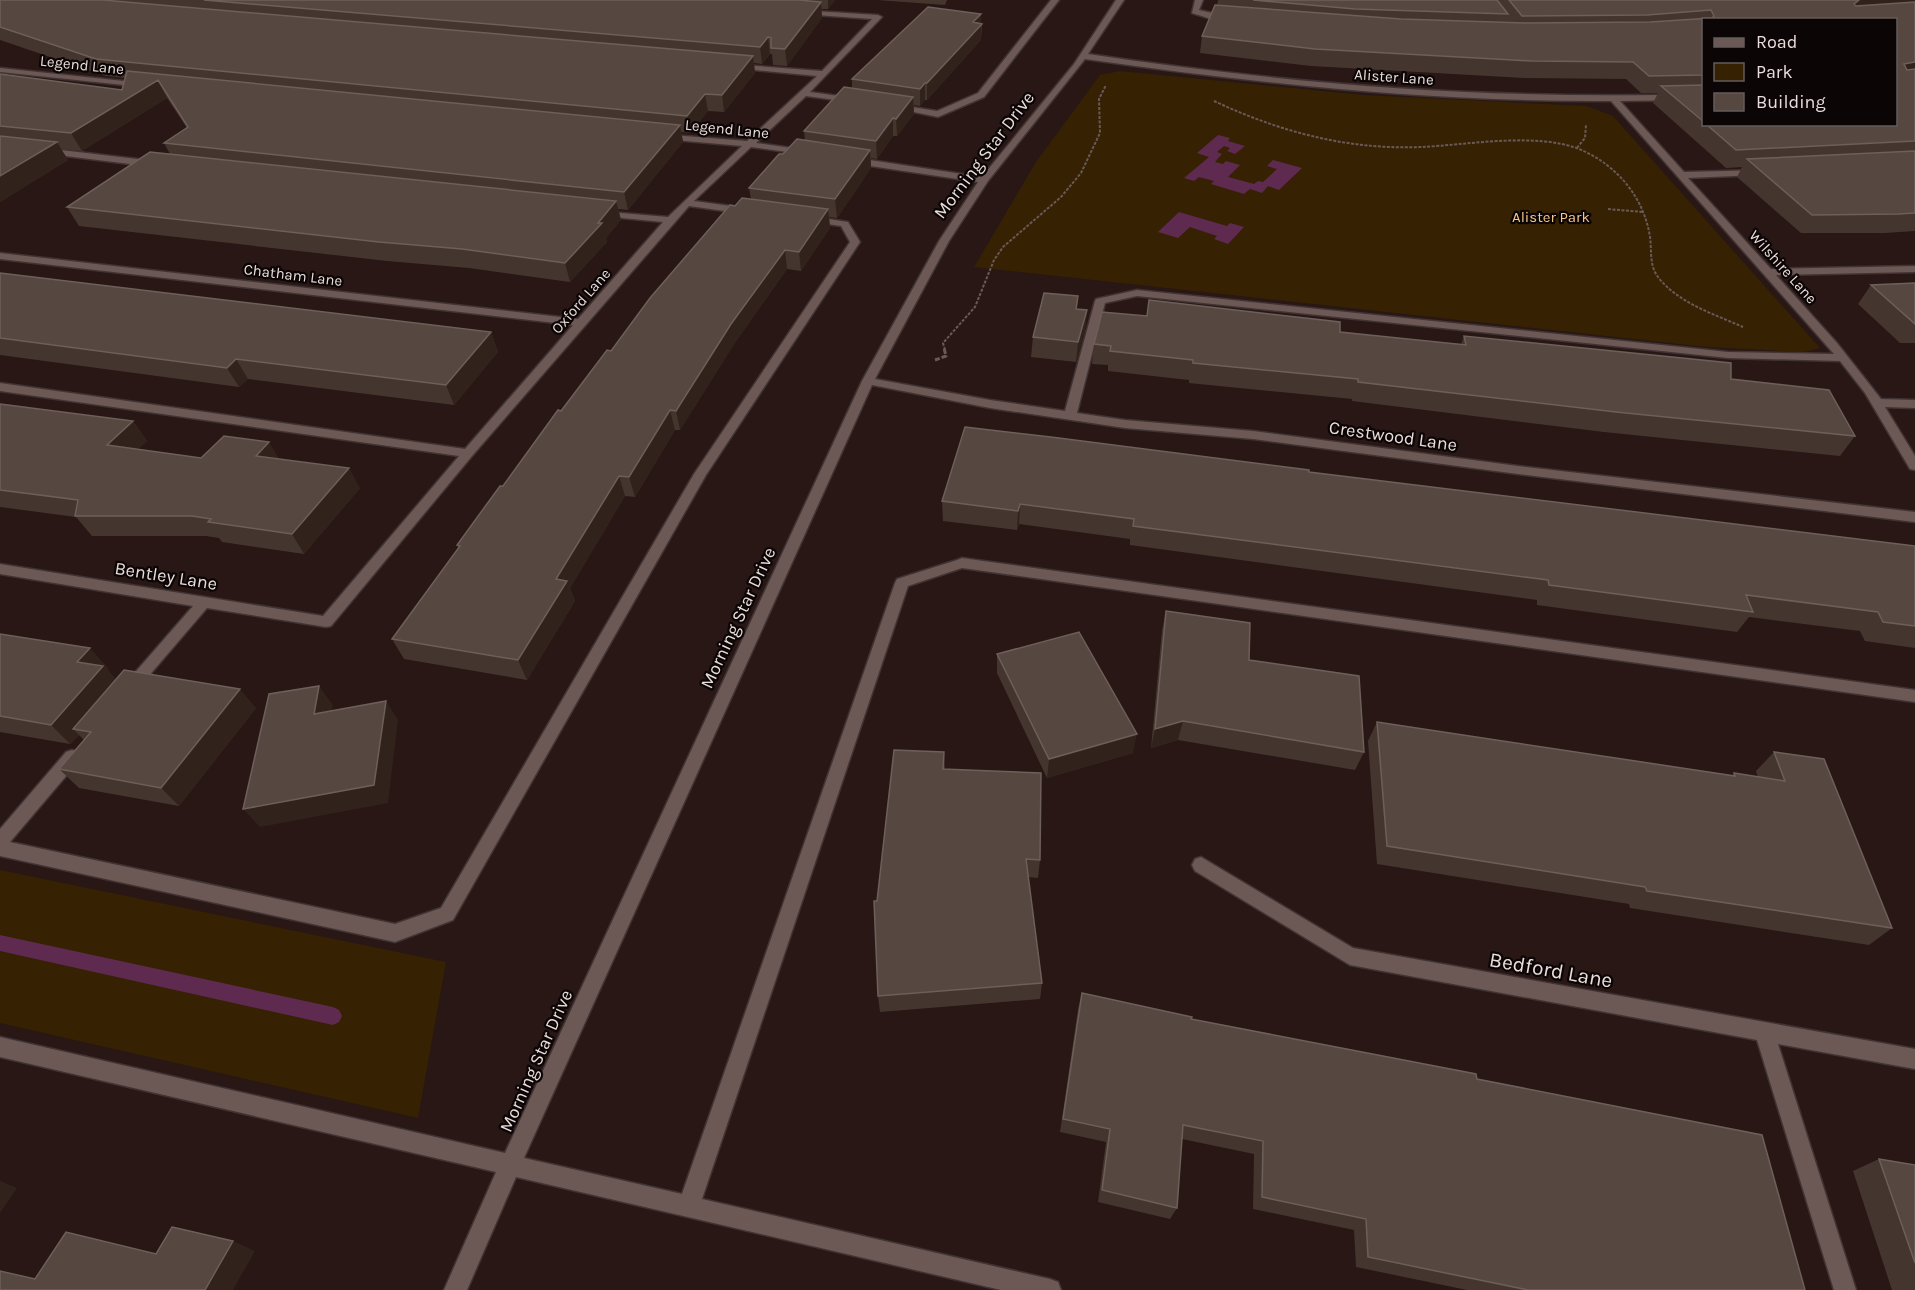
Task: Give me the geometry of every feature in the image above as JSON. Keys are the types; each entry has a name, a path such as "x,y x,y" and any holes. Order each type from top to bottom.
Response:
{"street":[{"path":"882,105 938,114 981,95 1055,0"},
{"name":"Morning Star Drive","path":"455,1290 868,381 944,241 984,180 1084,56 1120,0"},
{"path":"1199,0 1195,11 1213,17 1236,19"},
{"name":"Oxford Lane","path":"326,622 468,453 670,220 824,74 878,17 796,11"},
{"name":"Alister Lane","path":"1084,56 1251,79 1351,88 1479,96 1614,100 1702,97"},
{"path":"730,66 824,74"},
{"name":"Legend Lane","path":"0,70 149,85"},
{"path":"804,93 860,102"},
{"name":"Wilshire Lane","path":"1614,100 1843,358 1876,403 1915,466"},
{"name":"Legend Lane","path":"652,135 748,144 817,155"},
{"path":"35,150 165,165"},
{"path":"841,158 984,180"},
{"path":"1681,175 1775,171"},
{"path":"687,203 765,213"},
{"path":"588,211 670,220"},
{"path":"0,848 395,933 447,914 700,474 855,242 844,224 799,218"},
{"name":"Chatham Lane","path":"0,256 582,323"},
{"path":"1768,272 1915,269"},
{"path":"1070,416 1100,301 1137,293 1728,355 1843,358"},
{"name":"Crestwood Lane","path":"868,381 990,404 1125,424 1254,435 1518,470 1915,517"},
{"path":"0,387 468,453"},
{"path":"1876,403 1915,404"},
{"path":"689,1206 902,583 962,563 1915,696"},
{"name":"Bentley Lane","path":"0,569 326,622"},
{"path":"121,700 204,602"},
{"path":"0,841 83,744"},
{"name":"Bedford Lane","path":"1201,865 1350,956 1915,1059"},
{"path":"1764,1031 1845,1290"},
{"path":"0,1047 1050,1290"}],"path":[{"path":"935,360 946,356 943,343 959,327 978,301 989,268 1003,247 1068,190 1080,175 1093,152 1099,134 1100,94 1112,80"},
{"path":"1208,98 1266,124 1311,137 1347,143 1419,148 1512,139 1576,148 1614,168 1635,196 1644,213 1650,238 1650,261 1656,275 1670,289 1691,302 1748,330"},
{"path":"1576,148 1585,138 1586,121"},
{"path":"1608,209 1644,213"}],"green space":[{"name":"Alister Park","path":"1120,71 1363,95 1587,106 1613,116 1820,348 1804,352 1707,347 974,267 1036,162 1100,75"},
{"path":"0,870 446,962 418,1118 0,1023"}],"shaded area":[{"path":"1218,135 1245,146 1235,154 1227,151 1230,148 1224,146 1217,152 1222,154 1215,162 1223,164 1226,161 1240,165 1228,177 1254,184 1258,181 1263,182 1277,169 1267,166 1273,160 1302,168 1279,190 1268,186 1262,193 1250,189 1244,194 1211,184 1214,181 1199,177 1194,181 1184,178 1209,157 1197,153"},
{"path":"1179,212 1227,226 1230,223 1244,227 1228,244 1214,239 1217,236 1190,227 1178,238 1158,232"}],"building":[{"path":"0,0 103,0 753,56 722,95 705,94 687,116 96,59 0,27"},
{"path":"204,0 799,0 821,2 785,49 771,48 771,38 768,37 760,47"},
{"path":"1253,0 1497,0 1508,14 1355,9"},
{"path":"1509,0 1859,0 1854,4 1856,6 1915,2 1915,62 1904,64 1907,70 1915,69 1915,141 1736,150 1708,126 1897,126 1897,18 1712,18 1714,16 1711,10 1647,15 1522,16"},
{"path":"1215,5 1401,19 1525,23 1650,22 1702,19 1702,75 1649,76 1633,62 1531,61 1315,49 1202,36"},
{"path":"928,7 981,14 973,22 982,24 920,89 852,79"},
{"path":"127,71 680,125 624,192 164,143 188,127 158,80 71,133 0,126 0,74 122,90"},
{"path":"1702,85 1702,120 1661,86"},
{"path":"844,87 913,97 876,141 804,131"},
{"path":"0,136 57,142 0,176"},
{"path":"797,139 870,150 835,199 749,188 779,154 783,154"},
{"path":"1915,151 1915,213 1898,214 1812,215 1747,159"},
{"path":"150,152 616,201 598,223 602,223 565,263 462,249 379,242 67,207"},
{"path":"742,198 828,209 799,252 785,250 731,324 676,411 670,410 629,477 619,476 556,579 567,581 518,660 392,639 460,546 457,545 558,410 561,411 607,350 611,351 650,298 730,205 735,206"},
{"path":"0,273 491,332 446,385 236,359 227,368 0,338"},
{"path":"1915,283 1915,324 1871,285"},
{"path":"1044,293 1078,296 1076,309 1087,310 1078,342 1033,337"},
{"path":"1149,300 1340,322 1340,332 1466,345 1464,336 1731,363 1731,379 1829,390 1855,436 1616,412 1358,382 1358,379 1193,363 1193,360 1110,351 1111,346 1094,344 1102,312 1147,316"},
{"path":"0,404 133,421 107,445 201,458 224,436 269,442 256,456 349,468 292,534 208,522 211,519 192,516 75,516 78,500 0,490"},
{"path":"965,427 1309,470 1309,472 1915,546 1915,626 1883,622 1878,612 1746,595 1753,612 1549,585 1548,580 1133,526 1134,519 1020,504 1018,511 942,501"},
{"path":"1166,611 1250,623 1249,660 1359,676 1364,752 1183,721 1155,729"},
{"path":"1079,632 1137,734 1049,759 997,654"},
{"path":"0,634 90,648 77,662 103,666 51,725 0,716"},
{"path":"124,670 240,689 161,788 59,769 91,732 73,729"},
{"path":"319,686 314,714 386,701 374,785 243,809 269,694"},
{"path":"1377,722 1735,776 1734,773 1785,781 1774,752 1824,759 1892,928 1647,891 1645,887 1387,846"},
{"path":"894,750 944,752 943,769 1041,773 1040,860 1026,859 1042,983 878,996 874,901 877,901"},
{"path":"1082,993 1192,1017 1191,1019 1476,1074 1477,1079 1762,1135 1805,1290 1528,1290 1368,1257 1366,1219 1262,1197 1263,1141 1183,1125 1177,1208 1102,1190 1110,1129 1063,1119"},
{"path":"1879,1159 1915,1165 1915,1263"},
{"path":"172,1227 233,1241 205,1290 0,1290 0,1271 35,1279 66,1232 156,1254"}],"waterway":[{"path":"0,943 333,1016"}]}
